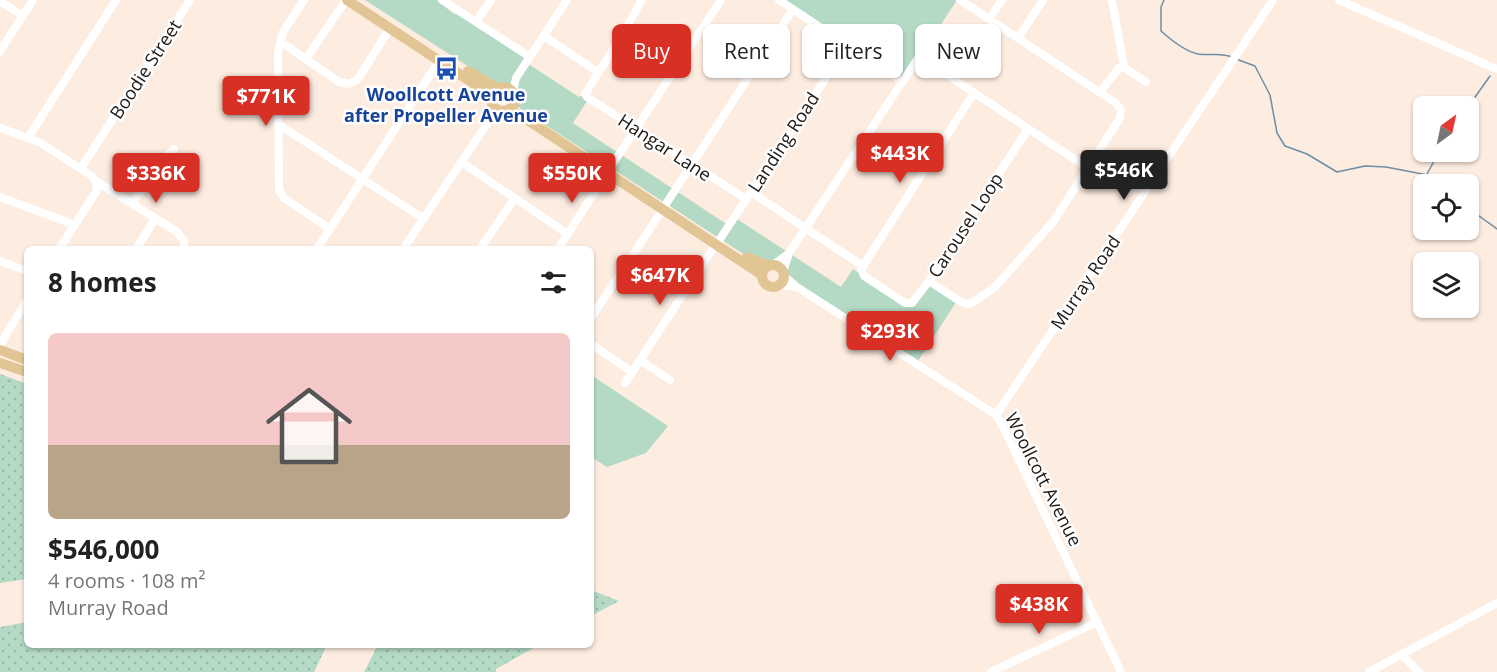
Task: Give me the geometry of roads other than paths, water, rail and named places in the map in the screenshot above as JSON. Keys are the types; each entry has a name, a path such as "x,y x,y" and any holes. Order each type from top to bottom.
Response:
{"main road":[{"name":"Woollcott Avenue","path":"346,0 718,241 768,268 780,267 782,278 768,286 763,282 768,268"},
{"name":"Woollcott Avenue","path":"360,0 502,101"},
{"path":"0,350 24,359"},
{"path":"0,363 24,371"}],"street":[{"path":"0,51 33,0"},
{"path":"28,138 116,0"},
{"name":"Boodie Street","path":"81,168 190,0"},
{"path":"303,0 283,32 278,52 279,190 284,198 330,229"},
{"path":"306,59 346,0"},
{"path":"442,0 530,57"},
{"path":"476,22 491,0"},
{"path":"406,246 567,0"},
{"path":"543,36 598,72 642,0"},
{"path":"560,246 721,0"},
{"path":"779,0 815,24"},
{"path":"929,281 961,302 968,304 996,286 1053,222 1120,118 1121,110 1116,103 1100,92 960,0"},
{"path":"989,19 1002,0"},
{"path":"1018,38 1043,0"},
{"path":"1112,0 1124,67 1146,82"},
{"name":"Murray Road","path":"996,415 1273,0"},
{"path":"1339,0 1497,69"},
{"path":"0,1 22,16"},
{"path":"594,313 793,9"},
{"path":"280,42 339,82 349,84 358,79 390,28"},
{"path":"319,246 440,61"},
{"path":"782,278 789,253 915,64"},
{"path":"1100,92 1115,72 1124,67"},
{"name":"Hangar Lane","path":"598,72 585,94 589,98 692,164 805,228 863,266"},
{"name":"Landing Road","path":"625,383 826,78"},
{"path":"897,78 903,82"},
{"path":"952,78 1088,168"},
{"path":"863,266 974,93"},
{"path":"278,124 423,219"},
{"path":"0,128 39,142 81,168 177,232 184,241 184,246"},
{"name":"Carousel Loop","path":"863,266 861,269 864,276 905,303 912,303 929,281 1028,129"},
{"path":"133,203 162,159 174,149"},
{"path":"461,162 568,234"},
{"path":"61,246 96,192 98,186 96,180"},
{"path":"0,197 75,225"},
{"path":"482,246 514,198"},
{"path":"138,246 155,219"},
{"path":"768,268 789,253"},
{"path":"0,261 24,270"},
{"name":"Woollcott Avenue","path":"782,278 996,415 1120,672"},
{"path":"0,345 24,305"},
{"path":"0,324 11,328"},
{"path":"594,346 632,372"},
{"path":"640,360 670,380"},
{"path":"1369,672 1497,603"},
{"path":"991,672 1097,622"},
{"path":"1401,654 1419,672"}],"waterway":[{"path":"1164,0 1161,7 1161,31 1169,38 1193,53 1232,57"},
{"path":"1236,59 1255,66 1270,95 1277,133 1285,146 1307,154 1337,172 1365,166 1386,167 1422,174"},
{"path":"1476,96 1490,76"},
{"path":"1427,174 1434,162"},
{"path":"1479,216 1497,229"}],"place":[{"name":"Woollcott Avenue after Propeller Avenue","path":"446,68"}]}
